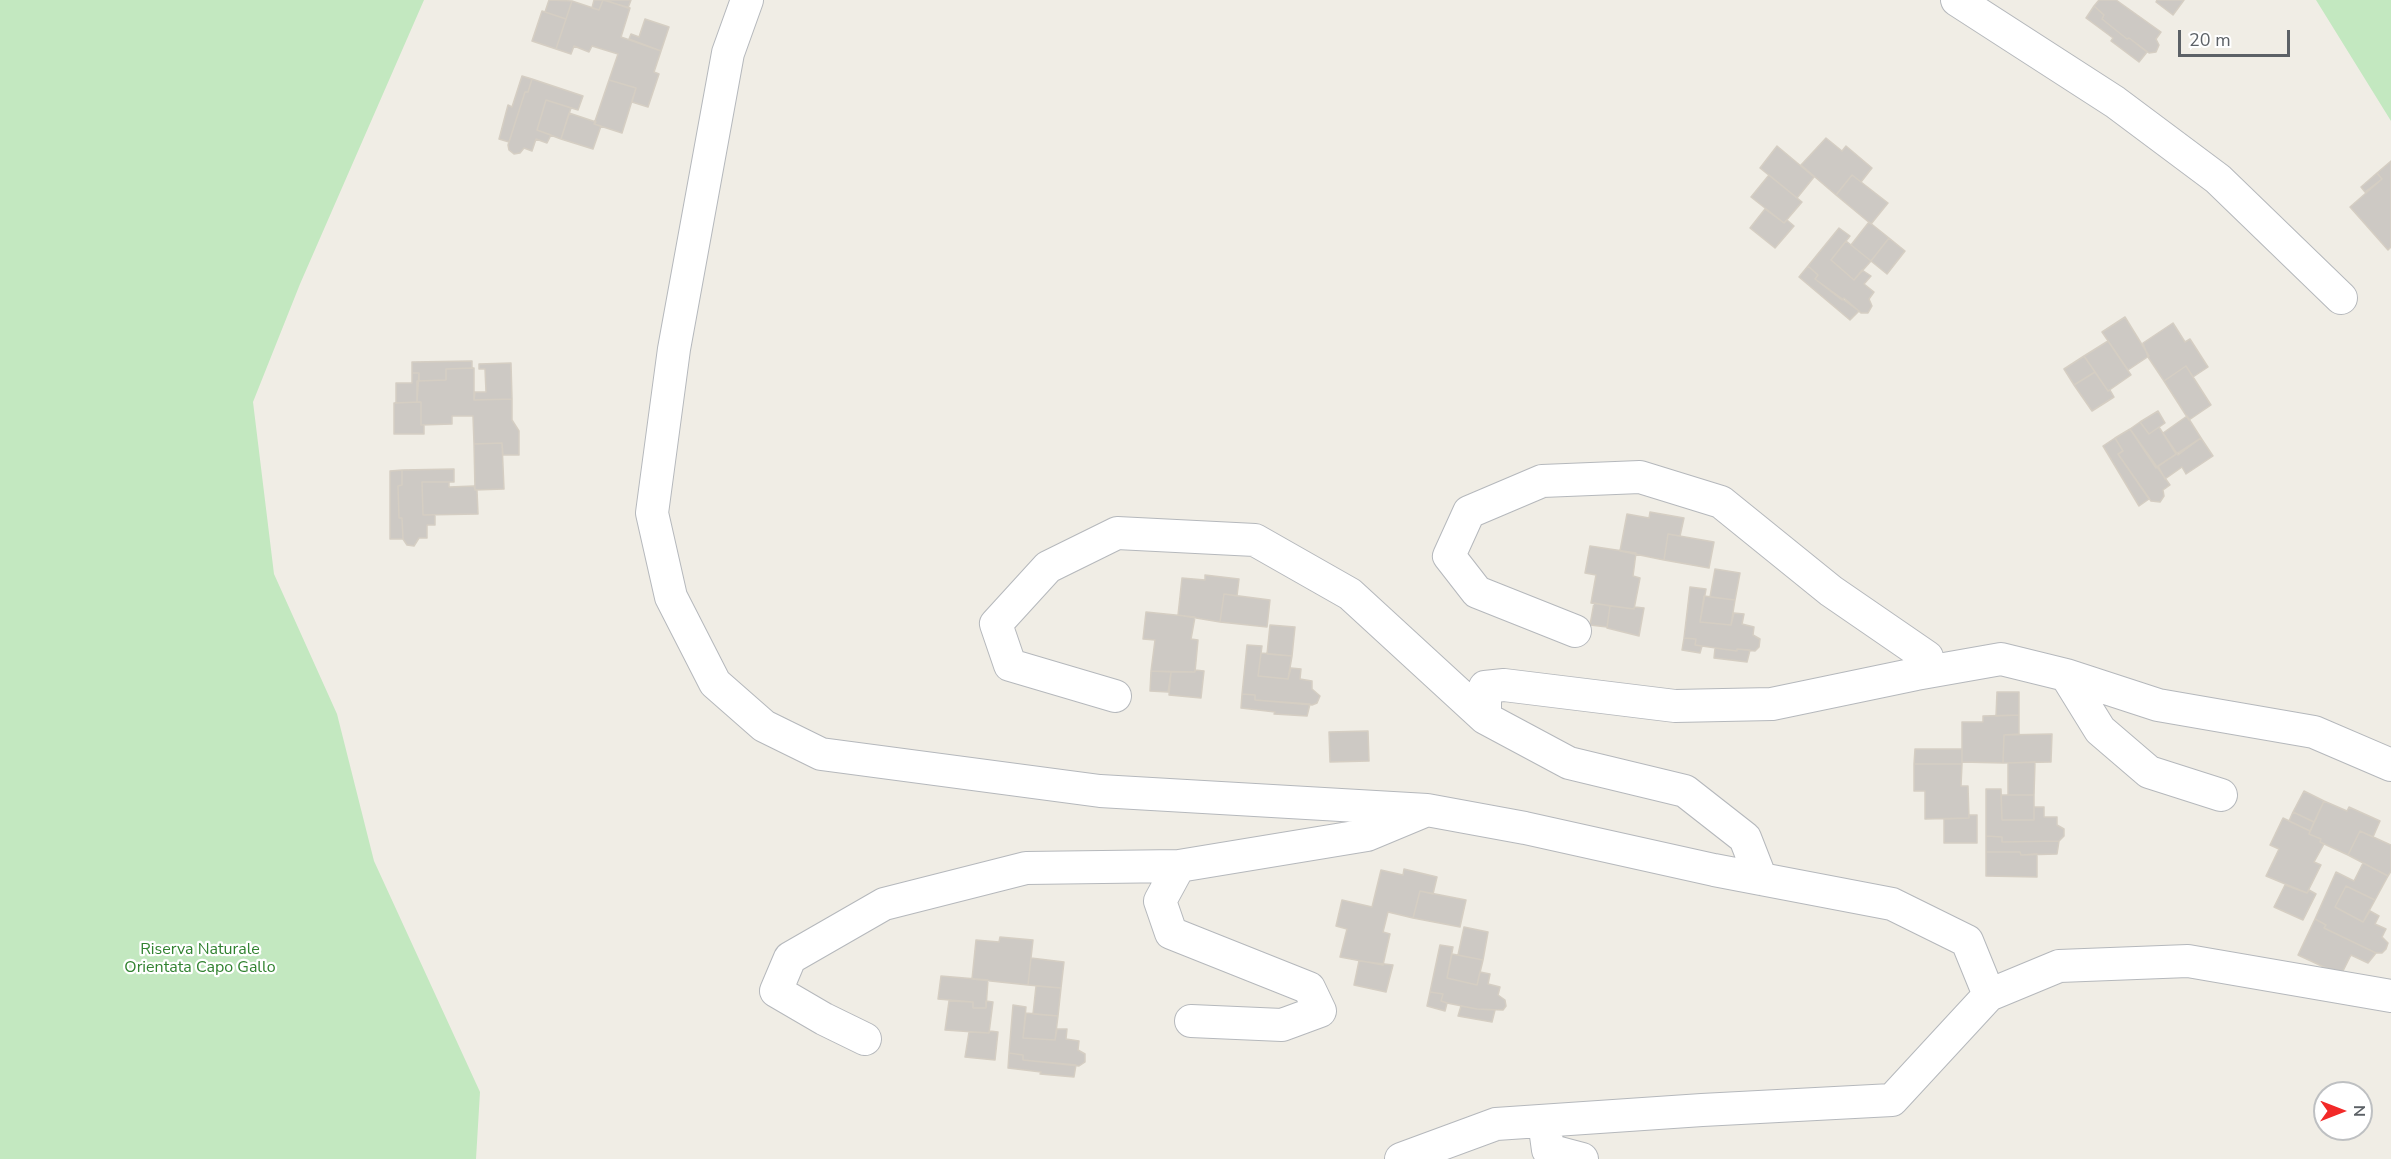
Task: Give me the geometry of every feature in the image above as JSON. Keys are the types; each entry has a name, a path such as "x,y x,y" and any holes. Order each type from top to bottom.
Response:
{"street":[{"path":"747,0 728,53 674,349 652,513 671,597 715,683 764,726 821,754 1100,791 1427,810 1892,904 1967,941 1989,995"},
{"path":"1957,0 2115,102 2218,179 2341,298"},
{"path":"1575,631 1477,592 1449,556 1469,512 1542,481 1640,477 1721,502 1831,591 1927,657 1916,674"},
{"path":"1115,696 1010,665 996,624 1048,567 1117,533 1255,540 1350,594 1485,718 1569,763 1685,791 1745,838 1761,879"},
{"path":"1485,718 1485,687 1504,685 1676,706 1772,704 2001,659 2066,675 2158,705 2314,732 2391,765"},
{"path":"2066,675 2100,730 2149,772 2221,795"},
{"path":"865,1039 824,1019 776,990 790,958 884,904 1026,868 1179,866 1367,835 1427,810"},
{"path":"1179,866 1160,901 1171,933 1309,988 1320,1011 1282,1024 1191,1021"},
{"path":"1401,1159 1496,1124 1892,1100 1989,995 2059,966 2188,961 2391,996"},
{"path":"1544,1121 1548,1150 1582,1159"}],"green space":[{"name":"Riserva Naturale Orientata Capo Gallo","path":"0,0 424,0 300,284 253,402 274,574 337,714 374,861 480,1092 476,1159 0,1159"},
{"path":"2316,0 2391,0 2391,121"}],"building":[{"path":"549,0 572,1 566,19 545,12"},
{"path":"594,0 603,0 599,10 592,8"},
{"path":"603,0 630,8 621,37 661,51 654,72 659,74 648,107 632,102 636,88 609,80 618,54 592,46 589,52 574,46 571,54 556,49 572,1 599,10"},
{"path":"605,0 631,0 628,8"},
{"path":"2099,0 2116,0 2161,32 2156,39 2159,45 2156,52 2149,53 2102,19 2104,15 2094,6"},
{"path":"2157,0 2184,0 2173,15 2156,2"},
{"path":"2094,6 2104,15 2102,19 2147,52 2139,62 2111,41 2113,38 2086,18"},
{"path":"542,11 566,19 556,49 532,41"},
{"path":"645,19 669,27 661,51 629,39 631,34 639,37"},
{"path":"522,76 532,79 528,92 525,92 509,142 499,139 508,105 512,107"},
{"path":"532,79 583,96 578,110 546,100 537,130 551,135 547,143 536,139 532,151 524,148 520,153 514,154 509,150 508,145 525,92 528,92"},
{"path":"609,80 636,88 622,133 594,124"},
{"path":"546,100 571,108 561,139 537,130"},
{"path":"569,113 596,122 594,124 601,126 593,149 561,139"},
{"path":"1826,138 1842,151 1846,146 1872,168 1861,182 1852,175 1836,195 1801,165"},
{"path":"1777,146 1814,177 1797,198 1760,168"},
{"path":"2391,161 2391,247 2388,250 2350,207 2382,179 2377,173"},
{"path":"2377,173 2382,179 2365,192 2361,187"},
{"path":"1769,175 1802,202 1784,223 1751,197"},
{"path":"1852,175 1888,203 1871,224 1836,195"},
{"path":"1765,209 1784,223 1787,220 1794,226 1775,248 1750,228"},
{"path":"1869,222 1889,238 1871,261 1851,245"},
{"path":"1839,228 1850,236 1831,260 1854,280 1862,270 1871,276 1864,284 1874,292 1869,299 1872,306 1868,313 1861,313 1844,298 1842,300 1815,279 1818,275 1808,266"},
{"path":"1889,238 1905,251 1887,274 1871,261"},
{"path":"1846,241 1871,261 1854,280 1831,260"},
{"path":"1808,266 1818,275 1815,279 1859,311 1850,320 1799,277"},
{"path":"2125,317 2149,356 2128,370 2102,332"},
{"path":"2173,323 2185,342 2190,339 2208,367 2193,377 2186,366 2164,381 2148,357 2143,343"},
{"path":"2108,341 2131,375 2108,391 2084,356"},
{"path":"2084,356 2095,372 2074,385 2064,369"},
{"path":"472,361 472,368 446,369 446,380 419,381 419,373 412,373 412,362"},
{"path":"511,363 512,399 474,400 475,392 486,392 485,369 479,369 479,364"},
{"path":"2186,366 2211,405 2189,420 2164,381"},
{"path":"474,368 474,400 512,399 512,420 519,431 519,455 503,455 502,443 474,444 473,416 452,416 452,424 421,425 421,402 417,402 417,381 446,380 446,369"},
{"path":"2095,372 2114,397 2092,411 2074,385"},
{"path":"412,373 419,373 417,402 396,403 396,383 412,383"},
{"path":"421,402 421,425 424,425 424,434 394,434 394,403"},
{"path":"2158,411 2165,423 2149,434 2140,422"},
{"path":"2187,416 2201,438 2178,455 2163,433"},
{"path":"2140,422 2149,434 2159,427 2176,454 2156,468 2130,429"},
{"path":"2130,429 2170,485 2163,490 2164,496 2160,502 2151,501 2118,454 2123,451 2115,438"},
{"path":"2115,438 2123,451 2118,454 2149,499 2139,506 2103,446"},
{"path":"2201,438 2213,456 2186,474 2182,467 2165,479 2158,466"},
{"path":"502,443 504,489 475,490 474,444"},
{"path":"454,469 454,482 422,482 423,515 435,515 435,525 427,525 427,538 419,538 414,546 407,545 403,539 402,518 399,518 398,486 402,485 402,470"},
{"path":"402,470 402,485 398,486 399,518 402,518 403,539 390,539 390,471"},
{"path":"422,482 449,482 449,487 474,486 477,490 478,514 423,515"},
{"path":"1650,512 1684,518 1680,536 1668,534 1664,560 1620,551 1627,514 1649,518"},
{"path":"1668,534 1714,542 1709,568 1664,560"},
{"path":"1590,546 1636,553 1633,576 1640,578 1634,609 1591,603 1596,575 1585,573"},
{"path":"1715,569 1740,573 1735,600 1710,597"},
{"path":"1205,575 1239,579 1237,596 1224,594 1220,622 1178,615 1182,578 1205,580"},
{"path":"1690,587 1706,589 1700,622 1731,625 1734,613 1744,614 1742,624 1754,627 1753,635 1760,639 1759,647 1755,651 1737,649 1737,651 1695,645 1696,639 1684,638"},
{"path":"1224,594 1270,600 1267,627 1220,622"},
{"path":"1704,596 1735,600 1731,625 1700,622"},
{"path":"1594,603 1610,606 1607,627 1590,625"},
{"path":"1610,606 1644,608 1639,636 1607,628"},
{"path":"1146,612 1195,617 1191,639 1198,640 1195,672 1151,671 1155,640 1143,639"},
{"path":"1270,625 1295,627 1292,656 1267,654"},
{"path":"1684,638 1696,639 1695,645 1702,646 1700,653 1682,650"},
{"path":"1247,645 1262,646 1258,676 1288,679 1291,668 1301,669 1300,679 1312,681 1312,689 1320,696 1317,703 1312,705 1255,700 1255,695 1242,694"},
{"path":"1715,648 1750,650 1747,662 1714,658"},
{"path":"1261,653 1292,656 1288,679 1258,676"},
{"path":"1195,670 1204,671 1201,698 1169,695 1171,672 1195,672"},
{"path":"1151,671 1171,672 1168,692 1150,691"},
{"path":"1997,692 2019,692 2019,715 1996,716"},
{"path":"1242,694 1255,695 1255,700 1310,704 1307,716 1274,714 1275,712 1241,708"},
{"path":"2019,715 2019,734 2004,735 2003,763 1962,762 1962,722 1983,722 1983,716"},
{"path":"1368,731 1369,761 1330,762 1329,732"},
{"path":"2052,734 2051,762 2003,763 2004,735"},
{"path":"1915,749 1962,749 1962,764 1914,764"},
{"path":"2035,762 2034,795 2008,795 2008,763"},
{"path":"1914,764 1962,764 1961,786 1968,786 1969,818 1925,819 1925,791 1914,791"},
{"path":"1986,789 2001,789 2002,820 2034,820 2034,807 2044,807 2044,817 2057,817 2057,825 2064,829 2064,836 2059,841 2002,842 2002,837 1986,836"},
{"path":"2304,791 2324,801 2314,822 2293,812"},
{"path":"2001,795 2034,795 2034,820 2002,820"},
{"path":"2324,801 2347,811 2349,807 2380,821 2373,837 2360,831 2348,855 2320,842 2321,839 2309,834"},
{"path":"2293,812 2314,822 2310,831 2289,821"},
{"path":"1969,815 1977,815 1977,843 1944,843 1944,819 1969,818"},
{"path":"2283,818 2310,831 2309,834 2321,839 2320,842 2324,844 2314,862 2321,865 2307,893 2266,876 2279,849 2270,845"},
{"path":"2360,831 2391,845 2391,871 2388,876 2348,855"},
{"path":"1986,836 2002,837 2002,842 2059,841 2057,854 2021,855 2020,852 1986,852"},
{"path":"1986,852 2037,854 2037,877 1986,876"},
{"path":"2363,863 2388,876 2375,900 2346,886 2335,907 2363,922 2370,911 2379,916 2375,924 2386,929 2382,937 2388,943 2382,953 2376,953 2324,928 2326,925 2315,919 2336,872 2354,881"},
{"path":"1404,869 1437,877 1433,894 1420,891 1413,918 1388,912 1383,932 1390,934 1383,965 1340,957 1347,929 1336,926 1342,900 1372,907 1381,870 1403,875"},
{"path":"2285,885 2307,893 2309,890 2316,894 2303,920 2274,907"},
{"path":"2346,886 2375,900 2363,922 2335,907"},
{"path":"1420,891 1466,900 1460,927 1413,918"},
{"path":"2315,919 2326,925 2324,928 2376,953 2368,963 2351,955 2341,975 2298,955"},
{"path":"1464,927 1488,932 1483,960 1458,955"},
{"path":"1000,937 1033,940 1028,985 972,979 976,940 999,942"},
{"path":"1440,945 1453,947 1447,978 1477,985 1480,972 1490,974 1488,984 1500,987 1498,995 1505,1000 1506,1006 1503,1010 1477,1009 1447,1003 1441,1001 1443,994 1430,992"},
{"path":"1452,954 1483,960 1477,985 1447,978"},
{"path":"1031,958 1064,962 1061,988 1028,985"},
{"path":"1359,961 1393,965 1386,992 1354,985"},
{"path":"941,976 988,980 986,1008 973,1008 973,1002 938,999"},
{"path":"1036,986 1061,988 1058,1016 1033,1014"},
{"path":"1430,992 1443,994 1441,1001 1447,1003 1445,1011 1427,1006"},
{"path":"949,1001 973,1002 973,1008 986,1008 986,1001 993,1002 989,1033 945,1030"},
{"path":"1013,1005 1026,1007 1023,1038 1055,1040 1057,1029 1067,1029 1066,1039 1079,1041 1078,1050 1085,1054 1085,1062 1079,1066 1023,1060 1023,1055 1009,1053"},
{"path":"1461,1006 1495,1010 1492,1022 1458,1016"},
{"path":"1026,1013 1058,1016 1055,1040 1023,1038"},
{"path":"990,1031 998,1032 995,1060 965,1057 969,1032 989,1033"},
{"path":"1009,1053 1023,1055 1023,1060 1076,1065 1074,1077 1008,1068"}]}
